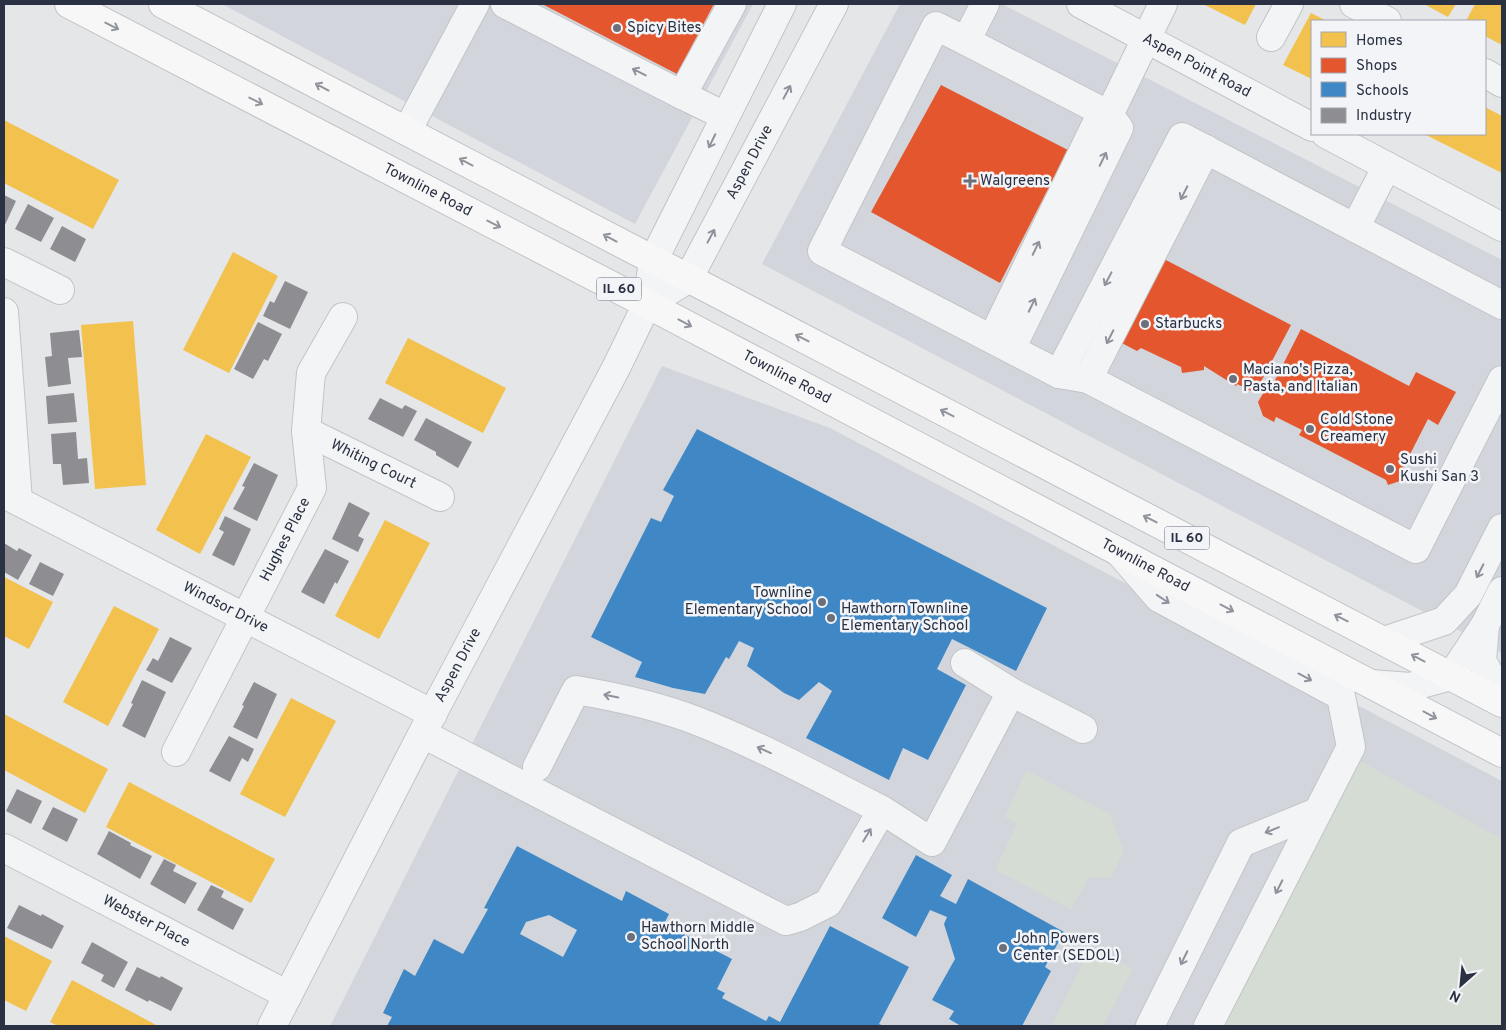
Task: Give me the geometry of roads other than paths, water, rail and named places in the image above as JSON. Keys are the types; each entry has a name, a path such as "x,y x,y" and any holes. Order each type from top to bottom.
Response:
{"main road":[{"name":"Townline Road","path":"69,4 647,304 1502,753"},
{"name":"IL 60","path":"163,4 1502,703"}],"street":[{"path":"407,131 474,4"},
{"path":"505,4 724,116"},
{"path":"682,95 732,4"},
{"name":"Aspen Drive","path":"272,1026 428,724 616,368 647,304 653,261 724,116 782,4"},
{"name":"Aspen Drive","path":"688,279 834,4"},
{"path":"966,41 985,4"},
{"name":"Aspen Point Road","path":"1081,4 1311,126"},
{"path":"1001,344 1105,113 1163,4"},
{"path":"1271,37 1289,4"},
{"path":"1354,4 1385,20"},
{"path":"1105,113 936,26 822,251 1058,374 1088,379 1416,549 1502,380"},
{"path":"1486,74 1502,83"},
{"path":"1328,135 1502,228"},
{"path":"1058,374 1182,137 1502,305"},
{"path":"1088,379 1206,150"},
{"path":"1355,228 1387,166"},
{"path":"4,262 60,290"},
{"path":"647,304 688,279"},
{"name":"Windsor Drive","path":"4,312 11,498 246,619 428,724 786,921 800,917 828,903 882,810"},
{"name":"Hughes Place","path":"176,752 312,488 306,431 311,373 343,317"},
{"name":"Whiting Court","path":"306,431 440,497"},
{"path":"1384,641 1444,621 1468,595 1502,528"},
{"path":"1118,551 1159,598 1341,696 1351,747 1208,1026"},
{"path":"1371,684 1410,686 1451,676 1485,624 1502,591"},
{"path":"1485,624 1482,661 1502,696"},
{"path":"965,663 1012,692 1083,729"},
{"path":"536,767 576,690 627,699 696,720 772,754 882,810 932,842 1012,692"},
{"path":"1150,1026 1241,843 1317,812"},
{"name":"Webster Place","path":"4,848 288,995"}],"place":[{"name":"Spicy Bites","path":"617,28"},
{"name":"Walgreens","path":"970,181"},
{"name":"Starbucks","path":"1145,324"},
{"name":"Maciano's Pizza, Pasta, and Italian","path":"1233,379"},
{"name":"Cold Stone Creamery","path":"1310,429"},
{"name":"Sushi Kushi San 3","path":"1390,469"},
{"name":"Townline Elementary School","path":"822,602"},
{"name":"Hawthorn Townline Elementary School","path":"831,618"},
{"name":"Hawthorn Middle School North","path":"631,937"},
{"name":"John Powers Center (SEDOL)","path":"1003,948"}]}
